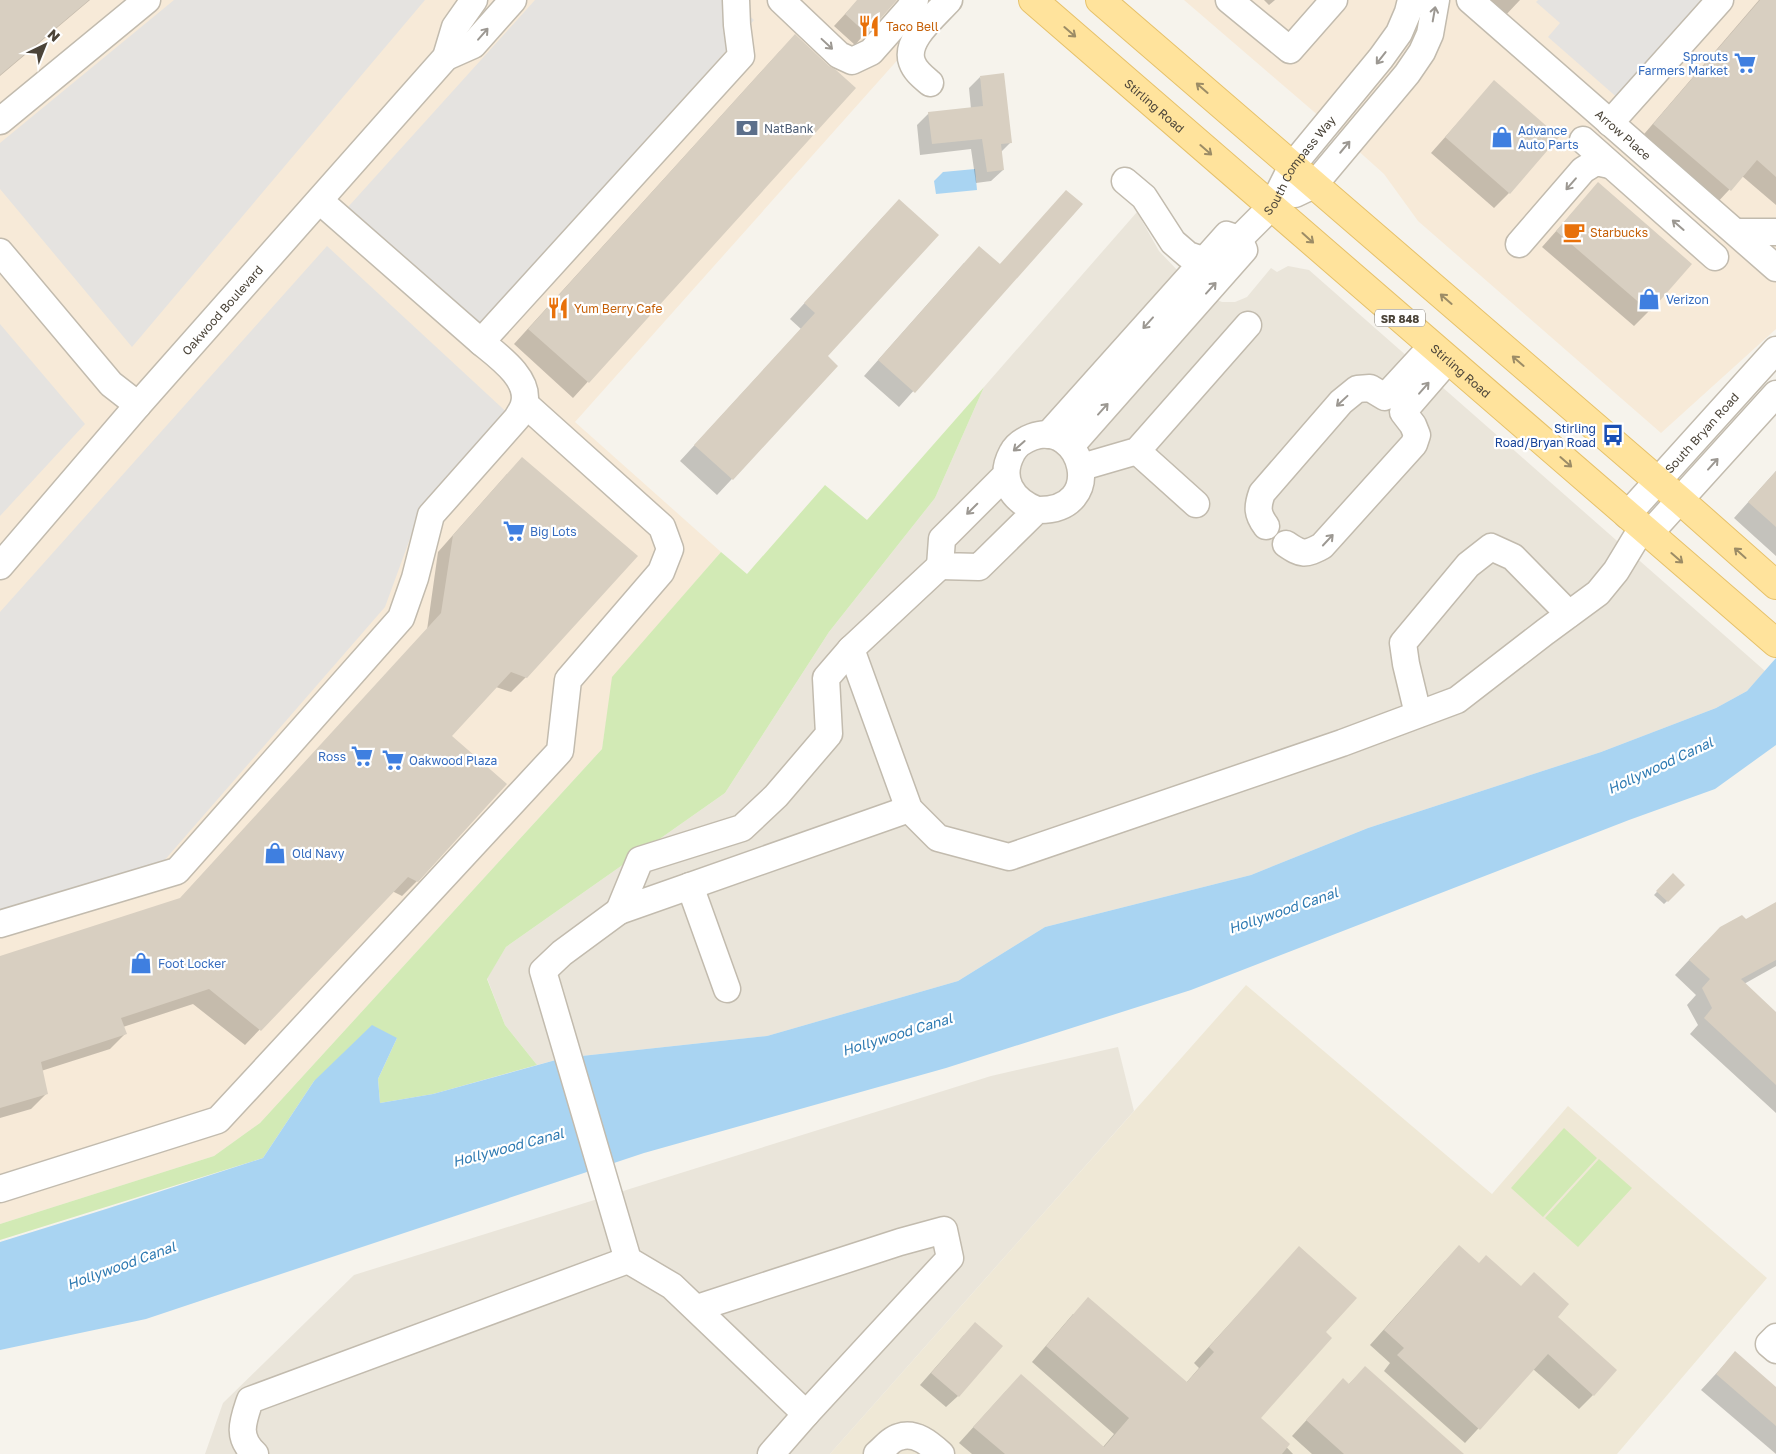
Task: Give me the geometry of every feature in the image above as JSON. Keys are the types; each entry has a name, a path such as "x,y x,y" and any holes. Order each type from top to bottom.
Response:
{"main road":[{"name":"Stirling Road","path":"1033,0 1775,643"},
{"path":"1100,0 1680,500 1776,586"}],"street":[{"path":"0,121 147,0"},
{"name":"Oakwood Boulevard","path":"0,566 138,405 446,57 455,27 474,0"},
{"name":"Oakwood Boulevard","path":"446,57 473,45 513,0"},
{"path":"481,342 741,56 736,0"},
{"path":"786,5 839,55 852,61 871,52 910,9 915,0"},
{"path":"930,82 919,73 912,63 911,48 916,37 949,0"},
{"path":"1229,0 1290,50 1334,0"},
{"name":"South Compass Way","path":"1272,206 1292,166 1395,39 1408,12 1411,0"},
{"name":"South Compass Way","path":"1272,206 1314,185 1407,74 1422,52 1430,34 1436,0"},
{"name":"Arrow Place","path":"1470,0 1776,268"},
{"path":"1610,123 1720,0"},
{"path":"1583,140 1610,166 1715,257"},
{"path":"1519,244 1583,170 1596,162 1610,166"},
{"path":"1126,182 1144,198 1173,242 1188,255 1203,260"},
{"path":"0,924 177,871 401,618 415,578 431,515 517,418 525,404 525,393 520,379 509,365 320,201"},
{"path":"1239,239 1272,206"},
{"path":"1736,232 1776,232"},
{"path":"1048,435 1227,235 1239,239 1244,250 1076,456"},
{"path":"0,252 111,384 138,405"},
{"path":"1076,456 1137,450 1248,326"},
{"name":"South Bryan Road","path":"1639,525 1657,481 1776,350"},
{"path":"1394,404 1440,353"},
{"path":"1266,526 1260,519 1257,507 1262,493 1341,402 1356,389 1370,388 1394,404 1413,425 1417,434 1414,444 1322,546 1309,553 1299,553 1286,544"},
{"path":"851,648 909,809 938,838 1008,856 1342,743 1457,700 1598,593 1616,571 1639,525 1680,500 1776,394"},
{"path":"0,1189 218,1120 560,751 568,680 661,572 670,548 662,527 525,404"},
{"path":"1048,435 1060,438 1076,456 1082,479 1078,491 1061,507 1037,510 1026,506 1016,498 1009,488 1006,475 1008,462 1014,450 1023,441 1035,436 1048,435"},
{"path":"1137,450 1196,504"},
{"path":"619,911 640,860 742,828 776,796 829,734 826,678 851,648 940,566 942,539 1006,475"},
{"path":"940,566 979,567 1037,510"},
{"path":"1418,714 1406,664 1404,643 1468,565 1490,547 1514,557 1569,614"},
{"path":"806,1414 672,1286 628,1260 543,971 562,953 619,911 909,809"},
{"path":"690,886 727,989"},
{"path":"697,1308 900,1242 944,1230 950,1258 771,1454"},
{"path":"255,1454 247,1448 242,1426 250,1400 628,1260"},
{"path":"1776,1337 1769,1344 1776,1350"},
{"path":"877,1454 897,1437 909,1435 928,1442 941,1454"}],"shaded area":[{"path":"0,0 951,0 575,422 721,552 613,677 602,749 260,1123 214,1156 0,1224"},
{"path":"174,0 425,0 132,347 0,189 0,143"},
{"path":"535,0 731,0 754,20 479,325 348,207"},
{"path":"1184,0 1776,0 1776,329 1661,433 1418,221 1384,174"},
{"path":"1538,0 1735,0 1636,114 1548,37 1560,23 1536,2"},
{"path":"1137,212 1159,251 1179,272 1208,296 1222,302 1235,302 1247,297 1271,268 1277,272 1288,266 1309,270 1765,671 1747,691 1716,708 1601,752 1368,828 1251,875 1045,927 958,981 767,1036 563,1058 537,1065 505,1025 487,978 506,947 725,793 829,632 935,498 984,387"},
{"path":"327,246 512,417 415,525 385,607 163,862 0,912 0,612"},
{"path":"0,324 85,424 0,516"},
{"path":"1246,985 1492,1194 1568,1106 1767,1278 1617,1454 830,1454"},
{"path":"1118,1047 1134,1111 830,1454 205,1454 223,1403 354,1275 991,1076"}],"green space":[{"path":"984,387 935,498 829,632 725,793 506,947 487,979 505,1025 537,1065 433,1094 380,1103 378,1079 397,1038 314,1081 263,1158 0,1240 0,1224 214,1156 260,1123 602,749 612,677 721,552 747,574 825,485 867,520"},
{"path":"1564,1128 1597,1158 1543,1217 1511,1188"},
{"path":"1599,1159 1632,1188 1578,1247 1545,1218"}],"water":[{"path":"975,169 977,190 936,194 934,181 943,172"},
{"name":"Hollywood Canal","path":"1776,658 1776,745 1715,789 1629,820 1191,990 946,1068 644,1153 146,1319 0,1350 0,1242 263,1158 314,1081 372,1025 397,1038 378,1079 380,1103 433,1094 563,1058 767,1036 958,981 1045,927 1251,875 1368,828 1601,752 1716,708 1747,691"}],"building":[{"path":"0,0 89,0 0,75"},
{"name":"Taco Bell","path":"857,0 897,0 867,34 845,14"},
{"path":"1760,0 1776,0 1776,177 1757,160 1731,191 1653,124"},
{"path":"795,34 856,88 589,383 528,329"},
{"path":"1004,73 1012,143 1001,144 1004,170 987,172 982,139 932,144 928,112 983,106 980,76"},
{"name":"Advance Auto Parts","path":"1494,80 1559,137 1510,194 1445,137"},
{"path":"1598,182 1692,264 1650,312 1556,231"},
{"path":"1066,190 1083,204 915,393 878,360 979,246 1000,264"},
{"path":"899,199 939,235 828,356 838,366 733,480 694,445 815,313 804,303"},
{"name":"Oakwood Plaza","path":"522,457 638,556 527,678 511,672 452,736 507,784 418,882 408,877 261,1031 209,989 121,1018 127,1034 41,1062 48,1094 0,1108 0,956 180,898 441,613 453,535"},
{"path":"1776,471 1776,527 1748,502"},
{"path":"1673,873 1685,885 1668,902 1656,891"},
{"path":"1776,902 1776,960 1741,979 1776,1012 1776,1085 1704,1018 1712,1008 1702,988 1710,979 1689,960 1720,927 1742,915 1746,919"},
{"path":"1459,1245 1479,1263 1486,1255 1521,1286 1534,1272 1569,1304 1558,1317 1617,1370 1594,1396 1548,1354 1480,1430 1397,1355 1404,1348 1384,1330"},
{"path":"1299,1246 1357,1298 1326,1332 1332,1338 1261,1418 1290,1444 1282,1454 1005,1454 973,1427 1021,1374 1104,1447 1129,1418 1046,1346 1088,1297 1187,1382 1214,1352 1209,1347"},
{"path":"975,1322 1003,1346 959,1397 931,1373"},
{"path":"1735,1351 1776,1387 1776,1426 1716,1374"},
{"path":"1365,1366 1464,1454 1344,1454 1306,1420 1343,1378 1349,1384"}],"place":[{"name":"Taco Bell","path":"869,26"},
{"name":"Sprouts Farmers Market","path":"1745,63"},
{"name":"NatBank","path":"747,128"},
{"name":"Advance Auto Parts","path":"1502,137"},
{"name":"Starbucks","path":"1574,232"},
{"name":"Verizon","path":"1649,299"},
{"name":"Yum Berry Cafe","path":"558,308"},
{"name":"Stirling Road/Bryan Road","path":"1613,435"},
{"name":"Big Lots","path":"514,531"},
{"name":"Ross","path":"362,756"},
{"name":"Oakwood Plaza","path":"393,760"},
{"name":"Old Navy","path":"275,853"},
{"name":"Foot Locker","path":"141,963"}]}
